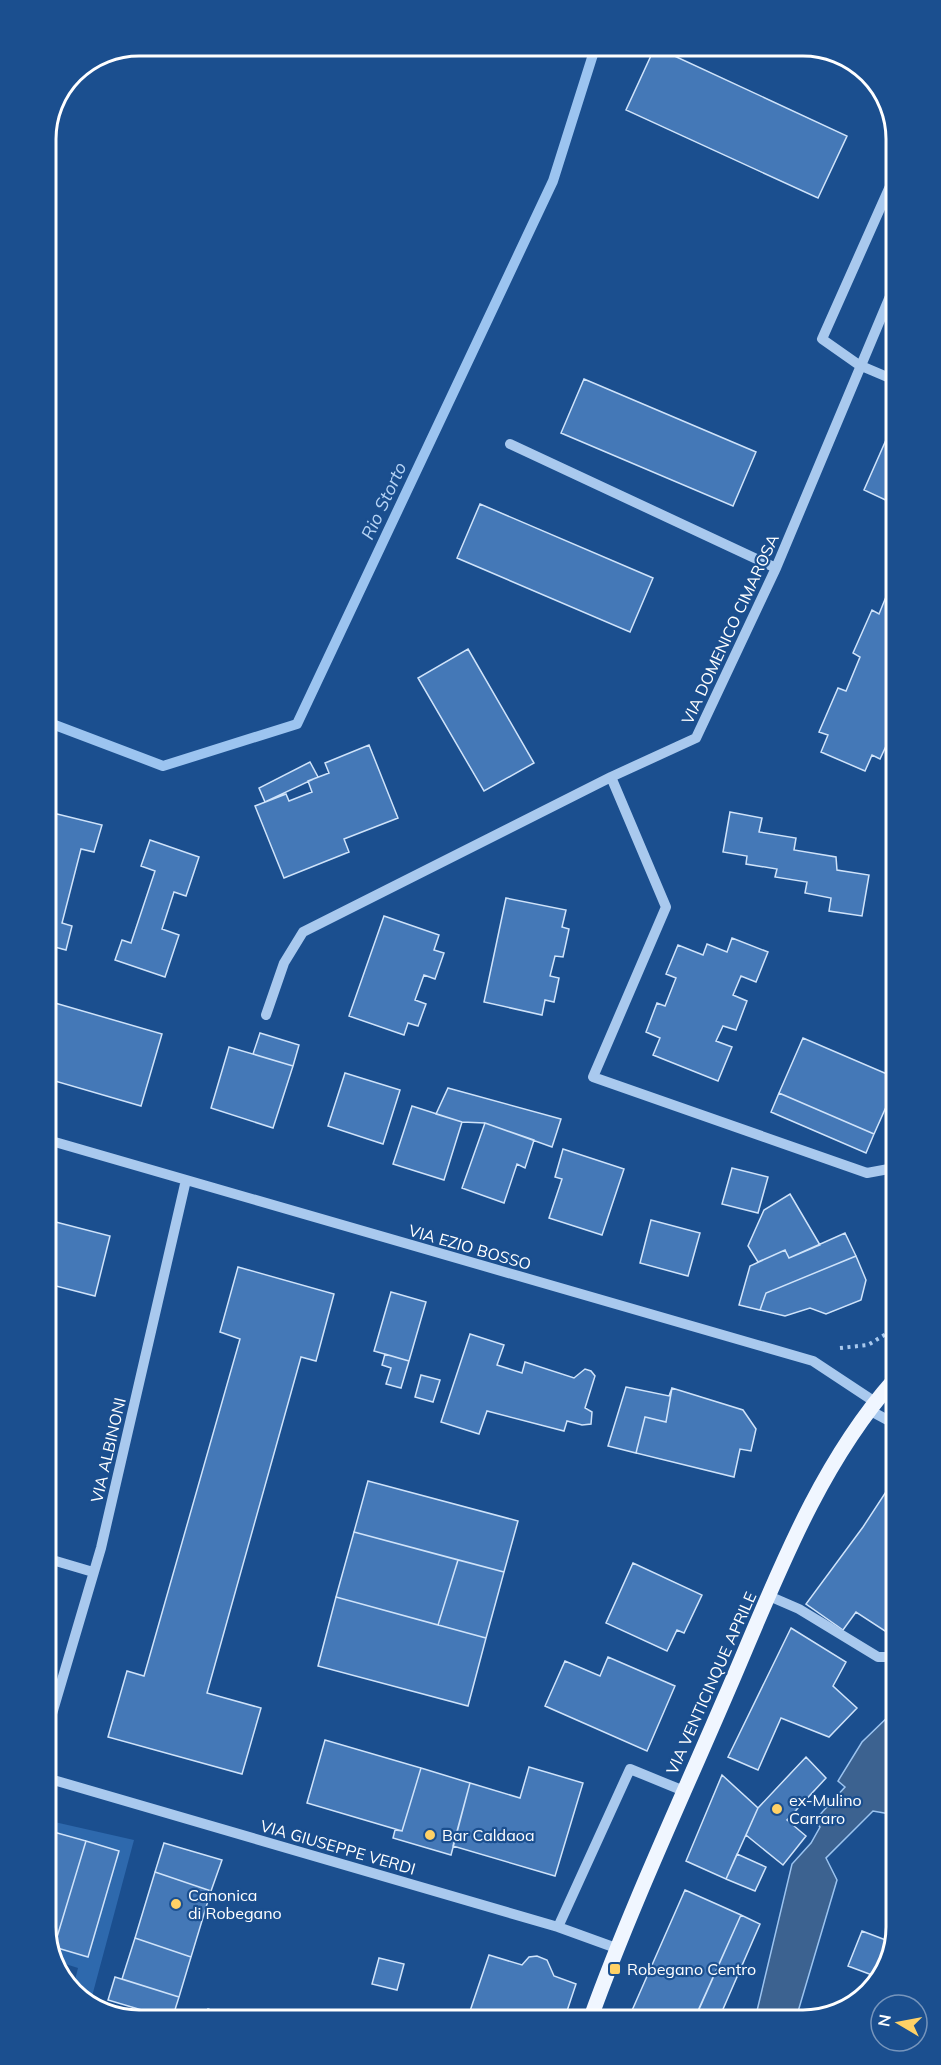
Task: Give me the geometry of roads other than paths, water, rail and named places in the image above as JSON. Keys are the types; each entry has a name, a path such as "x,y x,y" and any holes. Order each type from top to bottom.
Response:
{"main road":[{"name":"VIA VENTICINQUE APRILE","path":"594,2010 616,1948 769,1596 813,1504 872,1406 886,1389"}],"street":[{"path":"886,195 822,339 859,365 886,376"},
{"name":"VIA DOMENICO CIMAROSA","path":"266,1015 284,963 303,932 611,777 696,738 776,568 886,305"},
{"path":"510,444 776,568"},
{"path":"611,777 666,907 593,1077 867,1173 886,1169"},
{"name":"VIA EZIO BOSSO","path":"56,1142 813,1361 886,1417"},
{"name":"VIA ALBINONI","path":"56,1703 101,1548 186,1180"},
{"path":"56,1561 93,1572"},
{"path":"769,1596 799,1609 878,1657 886,1657"},
{"path":"558,1927 630,1768 684,1791"},
{"name":"VIA GIUSEPPE VERDI","path":"56,1781 558,1927 616,1948"}],"waterway":[{"name":"Rio Storto","path":"56,725 163,766 297,724 553,181 593,56"}],"place":[{"name":"ex-Mulino Carraro","path":"777,1809"},
{"name":"Bar Caldaoa","path":"430,1835"},
{"name":"Canonica di Robegano","path":"176,1904"},
{"name":"Robegano Centro","path":"615,1969"}]}
